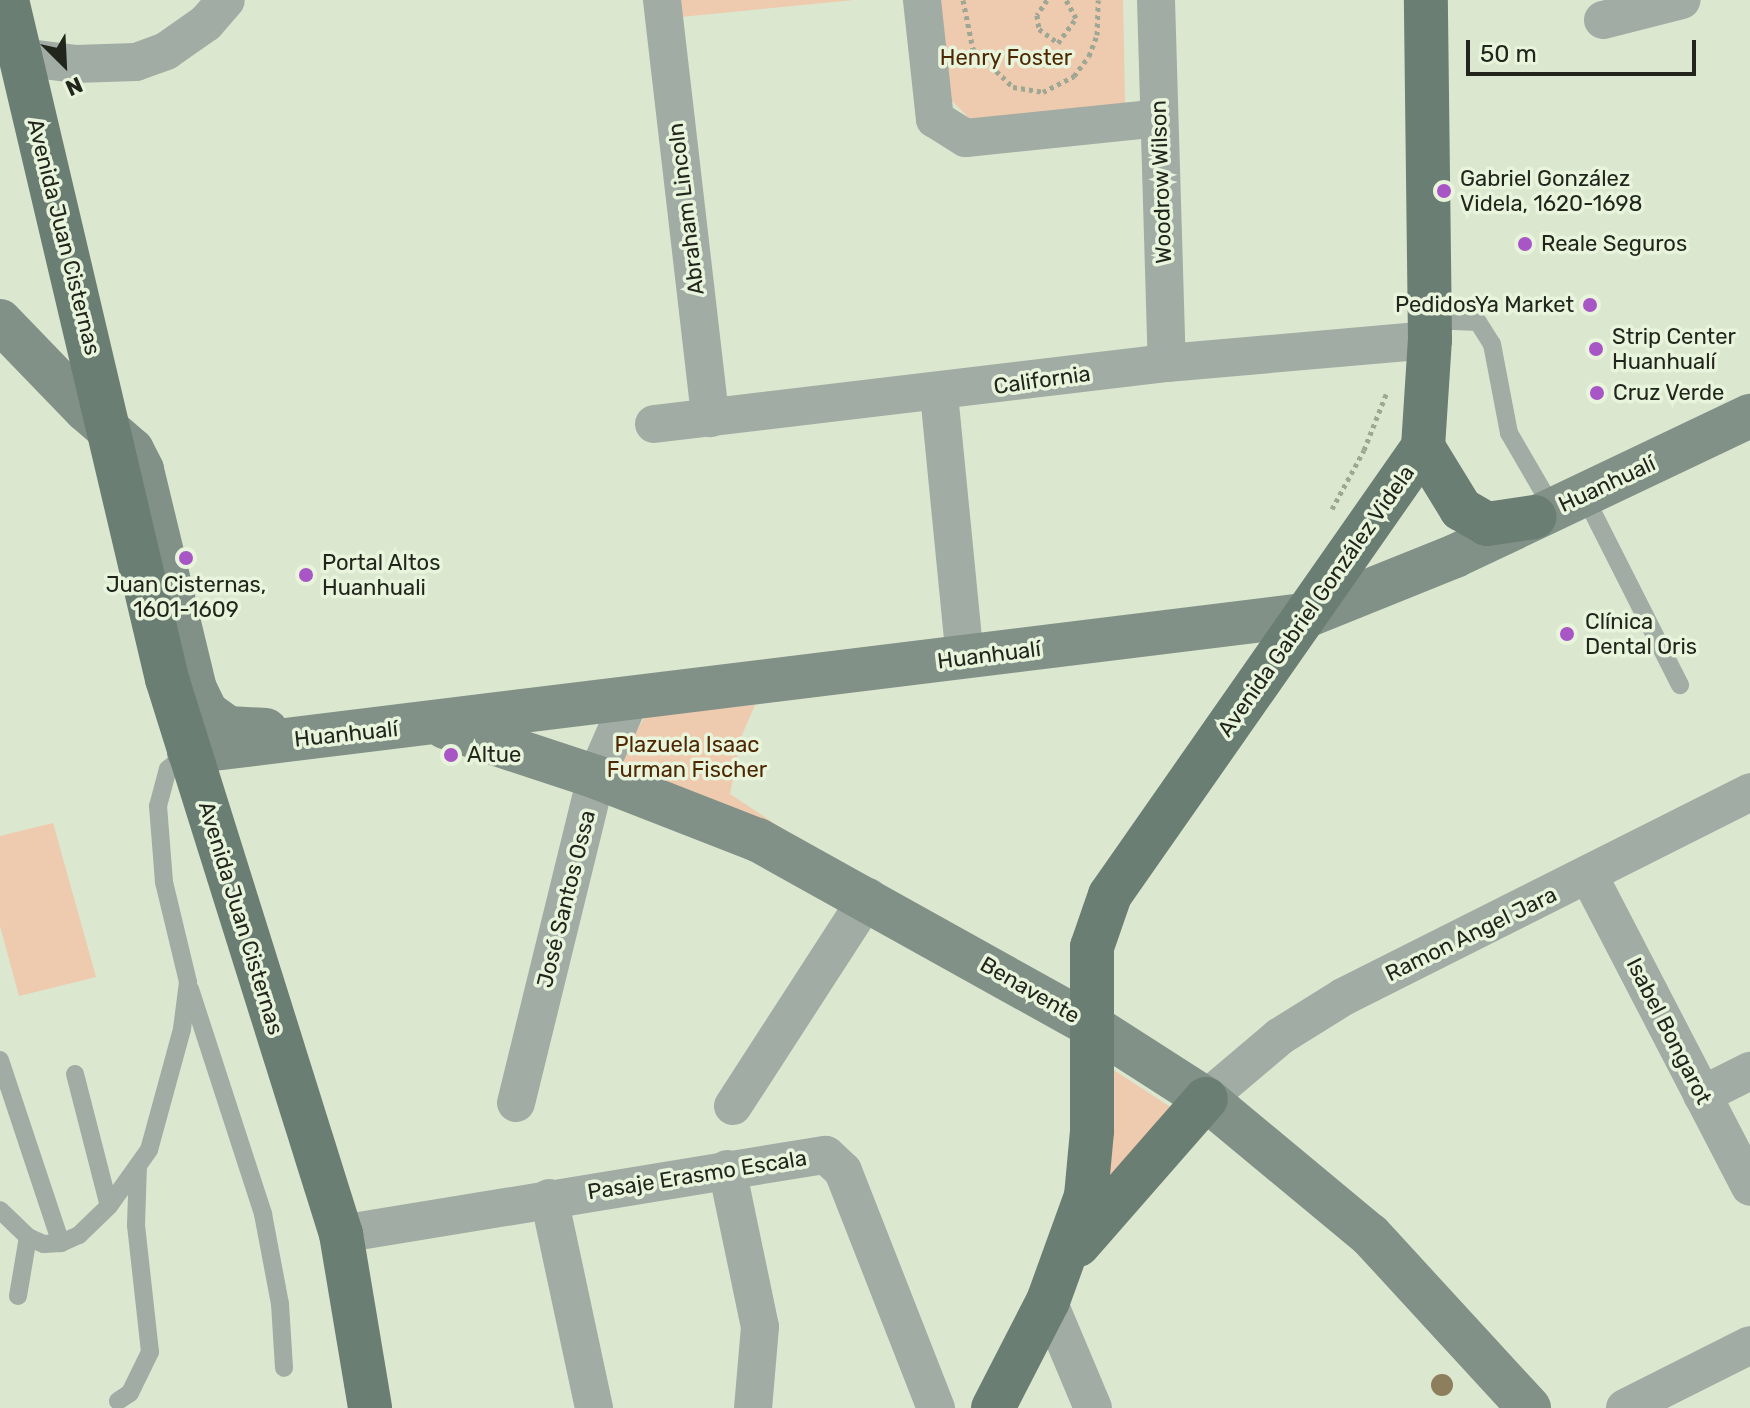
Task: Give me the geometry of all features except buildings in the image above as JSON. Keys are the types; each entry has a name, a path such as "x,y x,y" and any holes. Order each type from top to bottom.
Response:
{"main road":[{"name":"Avenida Juan Cisternas","path":"7,0 167,679 341,1234 370,1408"},
{"name":"Avenida Gabriel González Videla","path":"1056,1282 1086,1196 1092,1131 1089,1024 1092,947 1110,895 1311,614 1423,447 1430,330 1426,0"},
{"path":"0,321 86,410 110,427"},
{"name":"Huanhualí","path":"189,752 1311,614 1399,581 1750,416"},
{"name":"Avenida Juan Cisternas","path":"110,427 132,450 142,470 200,702 214,722 246,732 362,720 418,726"},
{"path":"1423,447 1461,509 1487,524 1557,507"},
{"name":"Benavente","path":"418,726 596,777 758,840 868,897 1089,1024 1206,1099 1370,1235 1529,1408"},
{"path":"993,1408 1056,1282 1206,1099"}],"street":[{"path":"21,57 75,64 136,62 196,30 226,0"},
{"name":"Abraham Lincoln","path":"662,0 710,418"},
{"path":"922,0 935,119 966,138 1159,118"},
{"name":"Woodrow Wilson","path":"1156,0 1167,363"},
{"path":"1603,20 1682,0"},
{"name":"California","path":"654,424 939,394 1430,330"},
{"path":"939,394 965,658"},
{"name":"José Santos Ossa","path":"516,1103 596,777 630,699"},
{"name":"Ramon Angel Jara","path":"1206,1099 1307,1017 1750,792"},
{"name":"Isabel Bongarot","path":"1589,876 1750,1187"},
{"path":"733,1106 868,897"},
{"path":"1702,1095 1750,1071"},
{"name":"Pasaje Erasmo Escala","path":"341,1234 826,1155 836,1160 936,1408"},
{"path":"727,1169 760,1327 753,1408"},
{"path":"549,1198 594,1408"},
{"path":"1056,1282 1093,1408"},
{"path":"1625,1408 1750,1345"}],"lane":[{"path":"1430,330 1478,322 1492,344 1509,433 1680,685"},
{"path":"189,752 168,769 158,806 164,882 188,982 263,1214 280,1304 284,1368"},
{"path":"0,1210 28,1237 44,1244 61,1243 79,1235 109,1206 149,1150 188,982"},
{"path":"0,1060 61,1243"},
{"path":"75,1074 109,1206"},
{"path":"118,1401 130,1393 150,1352 136,1225 138,1166"},
{"path":"18,1296 28,1237"}],"path":[{"path":"963,0 973,49 1013,87 1043,92 1074,76 1089,56 1097,35 1098,0"},
{"path":"1047,0 1037,15 1039,29 1058,43 1076,18 1066,0"}],"green space":[{"path":"680,0 854,0 681,17"},
{"name":"Henry Foster","path":"940,0 1123,0 1125,104 971,120 949,98"},
{"name":"Plazuela Isaac Furman Fischer","path":"755,705 741,737 730,794 786,831 615,768 646,715"},
{"path":"53,823 96,977 19,996 0,926 0,836"},
{"path":"1106,1065 1172,1108 1108,1188"}],"place":[{"name":"Gabriel González Videla, 1620-1698","path":"1444,191"},
{"name":"Reale Seguros","path":"1525,244"},
{"name":"PedidosYa Market","path":"1590,305"},
{"name":"Strip Center Huanhualí","path":"1596,349"},
{"name":"Cruz Verde","path":"1597,393"},
{"name":"Juan Cisternas, 1601-1609","path":"186,558"},
{"name":"Portal Altos Huanhuali","path":"306,575"},
{"name":"Clínica Dental Oris","path":"1567,634"},
{"name":"Altue","path":"451,755"}]}
